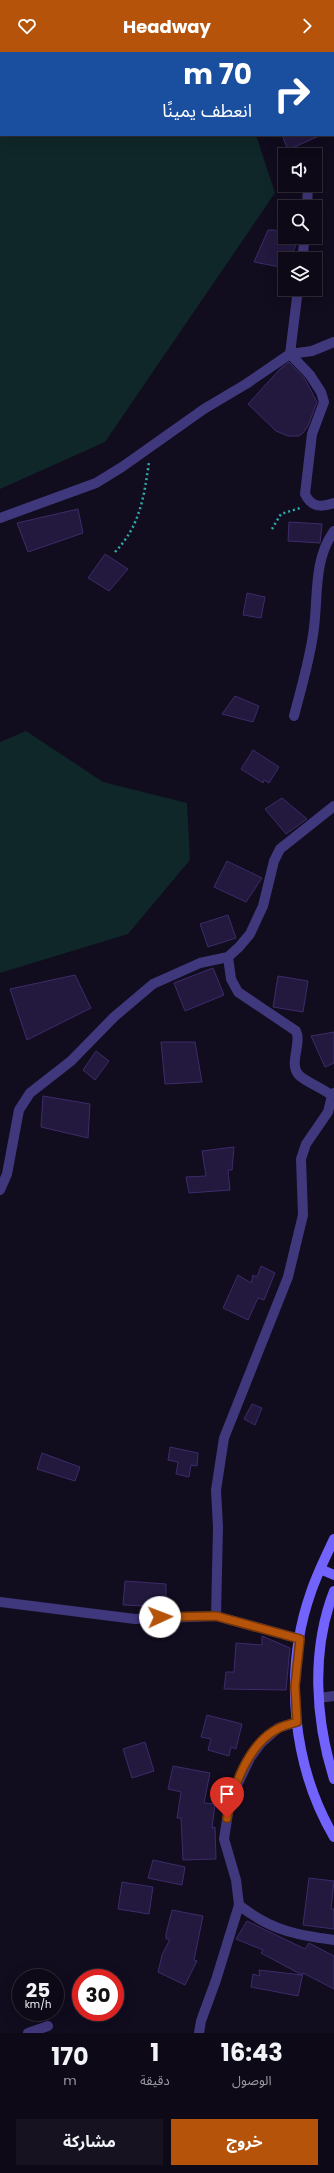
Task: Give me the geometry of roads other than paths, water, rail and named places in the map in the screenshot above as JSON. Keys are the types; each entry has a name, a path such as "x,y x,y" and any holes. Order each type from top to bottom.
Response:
{"main road":[{"path":"334,1539 310,1592 300,1639 295,1686 297,1722 306,1772 326,1822 334,1837"},
{"path":"320,1569 334,1575"},
{"path":"334,1591 322,1637 318,1672 318,1698 325,1745 334,1779"}],"street":[{"path":"290,354 297,296"},
{"path":"0,518 96,483 204,409 246,384 290,354 312,351 334,342"},
{"path":"290,354 310,375 323,397 322,409 312,434 304,489 307,499 312,504 320,506 334,503"},
{"path":"294,716 313,636 318,571 324,548 334,531"},
{"path":"0,1190 7,1174 19,1110 30,1093 71,1061 114,1017 153,984 200,963 228,957 250,934 263,906 274,861 280,849 334,806"},
{"path":"216,1616 218,1527 216,1490 224,1438 288,1278 303,1215 301,1159 306,1144 328,1112 333,1094 298,1075 295,1069 298,1039 296,1031 238,992 231,979 228,957"},
{"path":"0,1602 134,1619 216,1616 300,1639"},
{"path":"318,1698 334,1696"},
{"path":"199,2033 200,2021 216,1980 239,1905 236,1880 224,1839 230,1800 250,1758 261,1743 278,1728 297,1722"},
{"path":"239,1905 285,1932 307,1937 334,1940"},
{"path":"28,2033 48,2026"}]}
